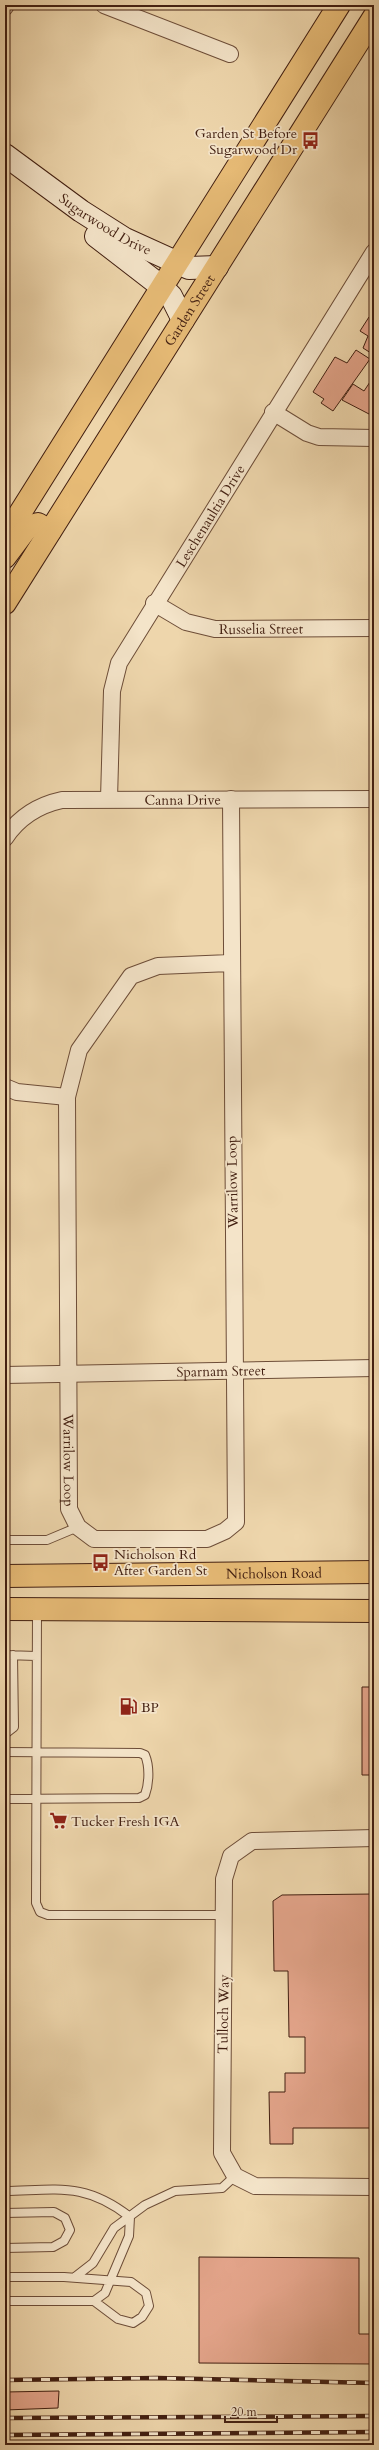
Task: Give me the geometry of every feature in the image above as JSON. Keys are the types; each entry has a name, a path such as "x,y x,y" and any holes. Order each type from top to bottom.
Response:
{"main road":[{"path":"5,537 339,5"},
{"name":"Garden Street","path":"5,603 374,17"},
{"path":"5,557 28,528 38,524 50,531"},
{"name":"Nicholson Road","path":"5,1576 374,1572"},
{"path":"5,1609 374,1610"}],"street":[{"path":"104,5 230,54"},
{"name":"Sugarwood Drive","path":"5,155 112,231 189,268 217,267"},
{"name":"Sugarwood Drive","path":"5,171 60,208 162,287 171,296 183,320"},
{"name":"Leschenaultia Drive","path":"110,799 110,712 115,676 125,651 374,252"},
{"path":"273,412 307,433 319,437 374,438"},
{"name":"Russelia Street","path":"154,603 186,622 204,628 374,628"},
{"name":"Warrilow Loop","path":"230,963 158,966 131,976 79,1050 66,1097 69,1509 78,1527 94,1539 207,1539 225,1531 236,1522 230,963 231,799"},
{"name":"Canna Drive","path":"5,838 25,816 50,803 62,800 374,799"},
{"path":"5,1087 17,1092 66,1097"},
{"name":"Sparnam Street","path":"5,1374 374,1368"},
{"name":"Tulloch Way","path":"235,2176 222,2153 224,1879 231,1856 252,1841 374,1838"},
{"path":"235,2176 255,2186 374,2187"}],"lane":[{"path":"5,1540 47,1540 78,1527"},
{"path":"36,1609 36,1903 40,1912 48,1915 224,1916"},
{"path":"5,1734 14,1727 9,1655 36,1656"},
{"path":"5,1752 140,1753 145,1755 147,1761 148,1788 145,1795 139,1798 5,1800"},
{"path":"75,2277 92,2263 114,2228 159,2197 175,2191 222,2188 235,2176"},
{"path":"5,2191 74,2189 96,2196 116,2206 130,2217"},
{"path":"5,2212 54,2212 65,2218 70,2230 64,2241 53,2247 5,2248"},
{"path":"5,2301 94,2301 105,2293 111,2280 129,2236 130,2217"},
{"path":"5,2277 75,2277 131,2282 146,2293 149,2306 142,2317 133,2323 118,2319 94,2301"}],"building":[{"path":"369,317 374,320 374,355 363,348 368,336 360,331"},
{"path":"356,350 370,359 333,411 321,403 324,399 313,392 335,357 347,363"},
{"path":"374,376 374,411 372,409 369,414 342,400 353,384 364,391"},
{"path":"5,1679 11,1679 10,1730 5,1730"},
{"path":"362,1687 374,1687 374,1775 362,1775"},
{"path":"374,1894 374,2128 293,2128 293,2144 270,2144 269,2092 285,2092 285,2073 305,2073 305,2037 289,2037 288,1971 274,1971 273,1901 282,1895"},
{"path":"199,2257 359,2258 359,2334 374,2334 374,2364 199,2363"},
{"path":"59,2391 58,2408 5,2410 5,2392"}],"railway":[{"path":"5,2380 157,2378 374,2383"},
{"path":"5,2418 374,2416"},
{"path":"5,2435 374,2432"}],"place":[{"name":"Garden St Before Sugarwood Dr","path":"310,141"},
{"name":"Nicholson Rd After Garden St","path":"101,1562"},
{"name":"BP","path":"128,1707"},
{"name":"Tucker Fresh IGA","path":"58,1821"}]}
